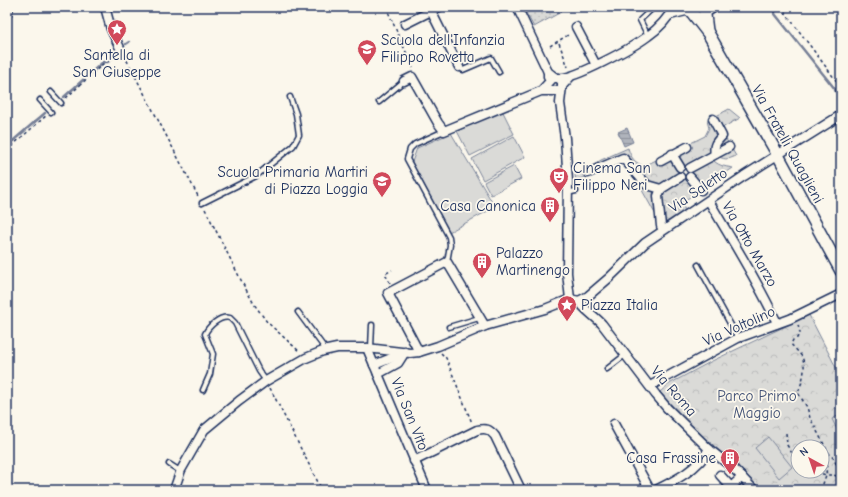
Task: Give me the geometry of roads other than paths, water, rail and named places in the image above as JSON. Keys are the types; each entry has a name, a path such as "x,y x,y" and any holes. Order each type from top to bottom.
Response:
{"street":[{"path":"105,7 120,48"},
{"path":"405,24 439,7"},
{"path":"517,7 548,72 549,87 560,103"},
{"path":"404,81 412,77 444,131 541,91 558,91 571,77 628,49 648,36 670,15 674,7"},
{"path":"670,15 687,9 715,7"},
{"name":"Via Fratelli Quaglieni","path":"687,9 708,33 778,155 841,271"},
{"name":"Via Fratelli Quaglieni","path":"703,9 708,33"},
{"path":"431,11 459,67"},
{"path":"576,27 596,64"},
{"path":"548,72 562,81 560,103 565,138 568,181 567,273 570,299"},
{"path":"541,91 553,78 571,77"},
{"name":"Via Saletto","path":"579,301 588,296 609,278 662,227 708,201 744,176 841,115"},
{"path":"713,119 722,136 716,141 714,148 715,154"},
{"path":"661,160 687,147"},
{"path":"690,168 729,147"},
{"path":"672,154 680,167"},
{"path":"588,173 623,158 647,185 661,189"},
{"path":"662,227 658,196 661,189 680,177"},
{"path":"690,177 701,190"},
{"name":"Via Otto Marzo","path":"708,201 771,309 777,324"},
{"path":"419,352 388,293 447,262 485,326"},
{"name":"Via Voltolino","path":"650,386 738,338 777,324 841,294"},
{"path":"174,490 181,471 204,430 266,381 306,358 326,350 337,348 369,348 419,352 438,346 485,326 545,309 570,299 579,301"},
{"name":"Via Roma","path":"579,301 581,305 595,316 667,408 709,449 734,469 754,490"},
{"name":"Via San Vito","path":"369,348 374,365 427,490"},
{"path":"374,365 405,352"},
{"path":"378,374 398,363 405,352"},
{"path":"614,424 650,490"},
{"path":"414,461 472,432 485,428 491,430 495,436 521,490"},
{"path":"656,490 673,481 699,463 709,449"},
{"path":"720,475 731,487 742,478"}],"lane":[{"path":"9,14 11,7"},
{"path":"648,36 640,20 654,7"},
{"path":"459,67 463,70 491,58 499,72"},
{"path":"379,102 404,81"},
{"path":"51,92 61,103"},
{"path":"202,203 256,176 293,146 299,135 296,114 290,97"},
{"path":"40,100 51,112"},
{"path":"444,131 415,144 410,149 407,159 449,237 450,244 447,262"},
{"path":"567,194 576,191"},
{"path":"698,265 738,338"},
{"path":"298,312 326,350"},
{"path":"202,390 210,374 213,354 205,334 208,329 218,321 225,318 230,318 235,323 259,371 266,381"},
{"path":"449,328 479,318"},
{"path":"369,348 372,324"},
{"path":"607,369 626,354"},
{"path":"169,464 181,471"}],"waterway":[{"path":"775,7 775,14 835,89 841,93"},
{"path":"64,97 103,62 108,62 118,51"},
{"path":"835,90 841,98"},
{"path":"7,146 45,113"}],"place":[{"name":"Santella di San Giuseppe","path":"117,46"},
{"name":"Scuola dell'Infanzia Filippo Rovetta","path":"367,66"},
{"name":"Cinema San Filippo Neri","path":"559,194"},
{"name":"Scuola Primaria Martiri di Piazza Loggia","path":"382,198"},
{"name":"Casa Canonica","path":"550,223"},
{"name":"Palazzo Martinengo","path":"482,279"},
{"name":"Piazza Italia","path":"567,322"},
{"name":"Casa Frassine","path":"730,475"}],"park label":[{"name":"Parco Primo Maggio","path":"757,404"}]}
